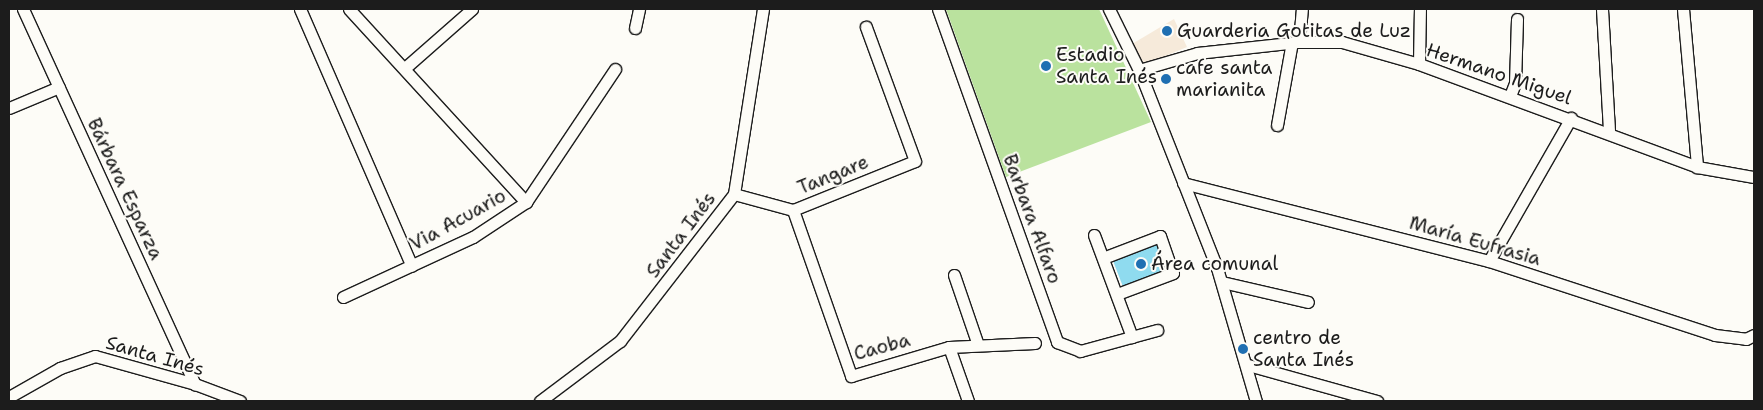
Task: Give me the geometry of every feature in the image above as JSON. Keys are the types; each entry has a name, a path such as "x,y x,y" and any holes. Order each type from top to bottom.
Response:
{"street":[{"name":"Bárbara Esparza","path":"23,9 195,384"},
{"path":"300,9 412,266"},
{"path":"349,9 406,67 526,202"},
{"path":"406,67 472,9"},
{"path":"634,28 639,9"},
{"name":"Santa Inés","path":"540,401 620,341 734,194 763,9"},
{"name":"Barbara Alfaro","path":"938,9 1057,342 1080,351 1157,330"},
{"path":"1109,9 1139,70 1222,282 1248,365 1256,401"},
{"path":"1277,125 1302,9"},
{"path":"1419,64 1420,9"},
{"path":"1602,9 1609,131"},
{"path":"1682,9 1697,167"},
{"path":"1510,96 1515,83 1517,19"},
{"name":"Tangare","path":"734,194 794,210 915,161 866,27"},
{"name":"Hermano Miguel","path":"1139,70 1197,53 1296,42 1342,42 1419,64 1510,96 1609,131 1697,167 1754,177"},
{"name":"Via Acuario","path":"343,297 473,237 526,202 615,69"},
{"path":"9,108 60,87"},
{"path":"1489,261 1571,118"},
{"name":"María Eufrasia","path":"1183,183 1489,261 1715,335 1746,339 1754,335"},
{"name":"Caoba","path":"794,210 851,376 949,347 1035,343"},
{"path":"1094,235 1132,337"},
{"path":"1103,258 1160,236 1173,273 1116,294"},
{"path":"954,275 978,345"},
{"path":"1222,282 1308,302"},
{"path":"949,347 968,401"},
{"name":"Santa Inés","path":"9,397 60,368 95,356 195,384 240,401"},
{"path":"1248,365 1377,401"}],"shaded area":[{"name":"Guarderia Gotitas de Luz","path":"1174,19 1187,47 1141,66 1132,44"}],"green space":[{"name":"Estadio Santa Inés","path":"946,9 1099,9 1151,122 1006,177"}],"water":[{"name":"Área comunal","path":"1159,241 1170,269 1123,287 1112,259"}],"place":[{"name":"Guarderia Gotitas de Luz","path":"1167,31"},
{"name":"Estadio Santa Inés","path":"1046,66"},
{"name":"cafe santa marianita","path":"1166,79"},
{"name":"Área comunal","path":"1141,264"},
{"name":"centro de Santa Inés","path":"1243,349"}]}
